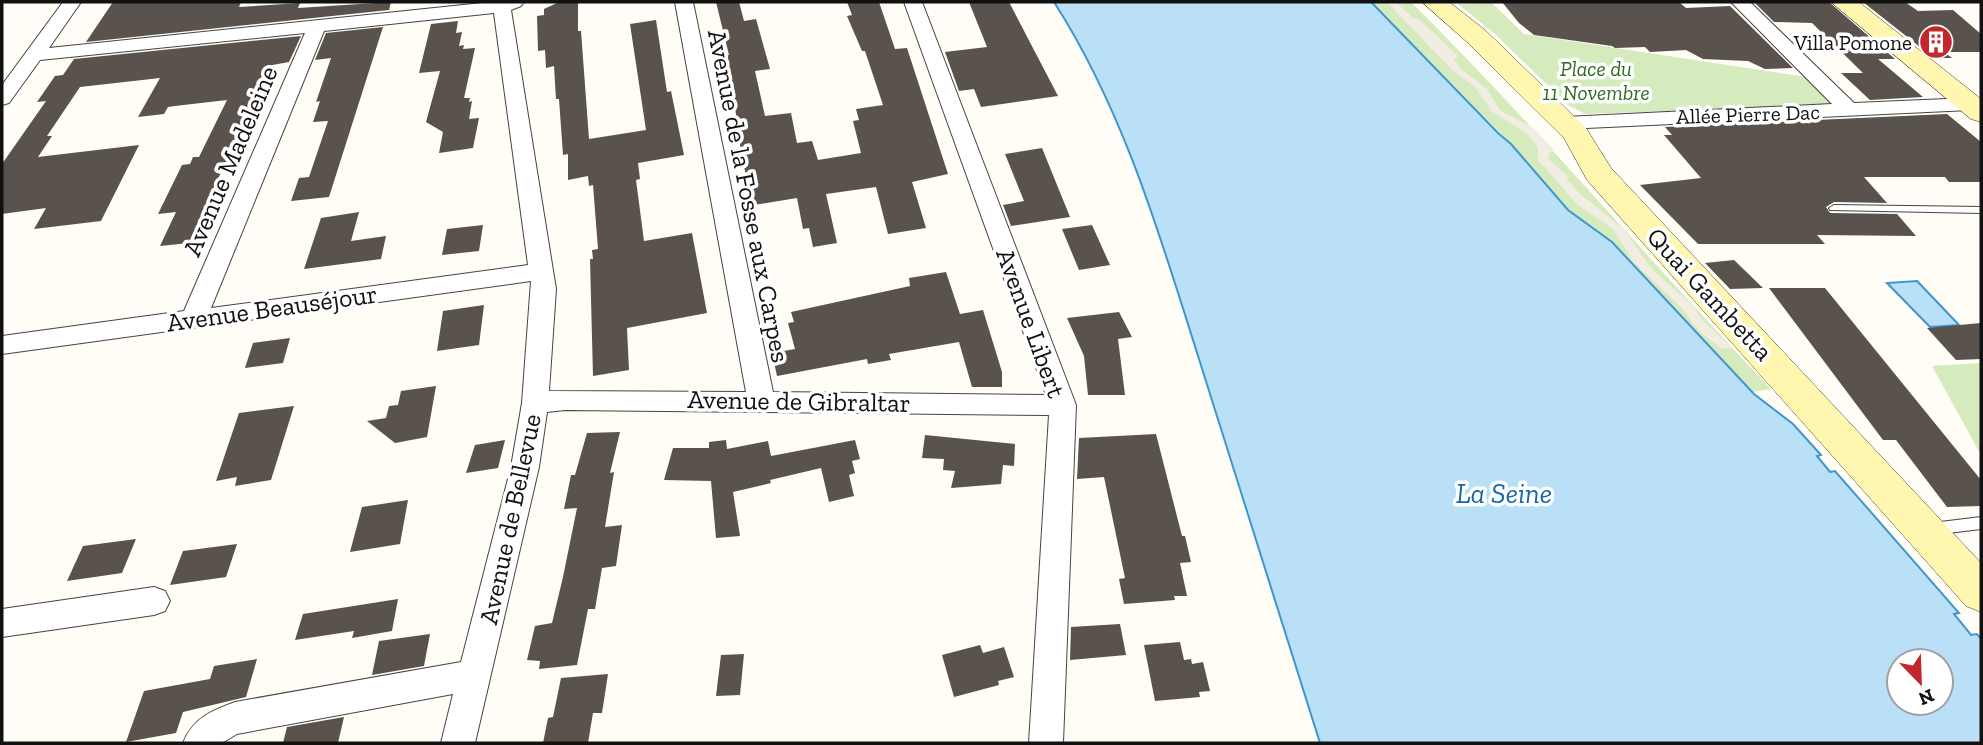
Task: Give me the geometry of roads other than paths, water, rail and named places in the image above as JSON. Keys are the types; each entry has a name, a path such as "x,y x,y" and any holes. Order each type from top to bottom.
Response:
{"main road":[{"name":"Quai Gambetta","path":"1434,2 1476,36 1576,134 1598,173 1981,593"},
{"path":"1844,2 1976,108"}],"street":[{"path":"2,99 72,2"},
{"name":"Avenue de la Fosse aux Carpes","path":"684,2 761,400"},
{"name":"Avenue Libert","path":"913,2 1063,405 1046,743"},
{"name":"Allée Pierre Dac","path":"1740,2 1849,109"},
{"path":"34,55 317,26 506,3"},
{"name":"Avenue de Bellevue","path":"458,743 525,467 535,403 544,289 506,3"},
{"name":"Avenue Madeleine","path":"194,318 317,26"},
{"name":"Allée Pierre Dac","path":"1564,123 1849,109 1976,108"},
{"name":"Avenue Beauséjour","path":"2,345 542,271"},
{"name":"Avenue de Gibraltar","path":"535,403 565,400 761,400 1063,405"},
{"path":"2,623 154,601"},
{"path":"200,743 214,727 235,718 475,675"}],"lane":[{"path":"1834,208 1981,210"},
{"path":"1925,530 1981,523"}],"water":[{"name":"La Seine","path":"1054,2 1371,2 1511,144 1568,210 1612,242 1754,394 1793,424 1821,455 1817,456 1830,472 1835,471 1959,613 1954,614 1971,635 1977,634 1981,639 1981,743 1320,743 1170,267 1138,175 1101,86"},
{"path":"1917,281 1959,325 1930,327 1887,283"}],"place":[{"name":"Villa Pomone","path":"1936,42"}],"park label":[{"name":"Place du 11 Novembre","path":"1596,80"}]}
